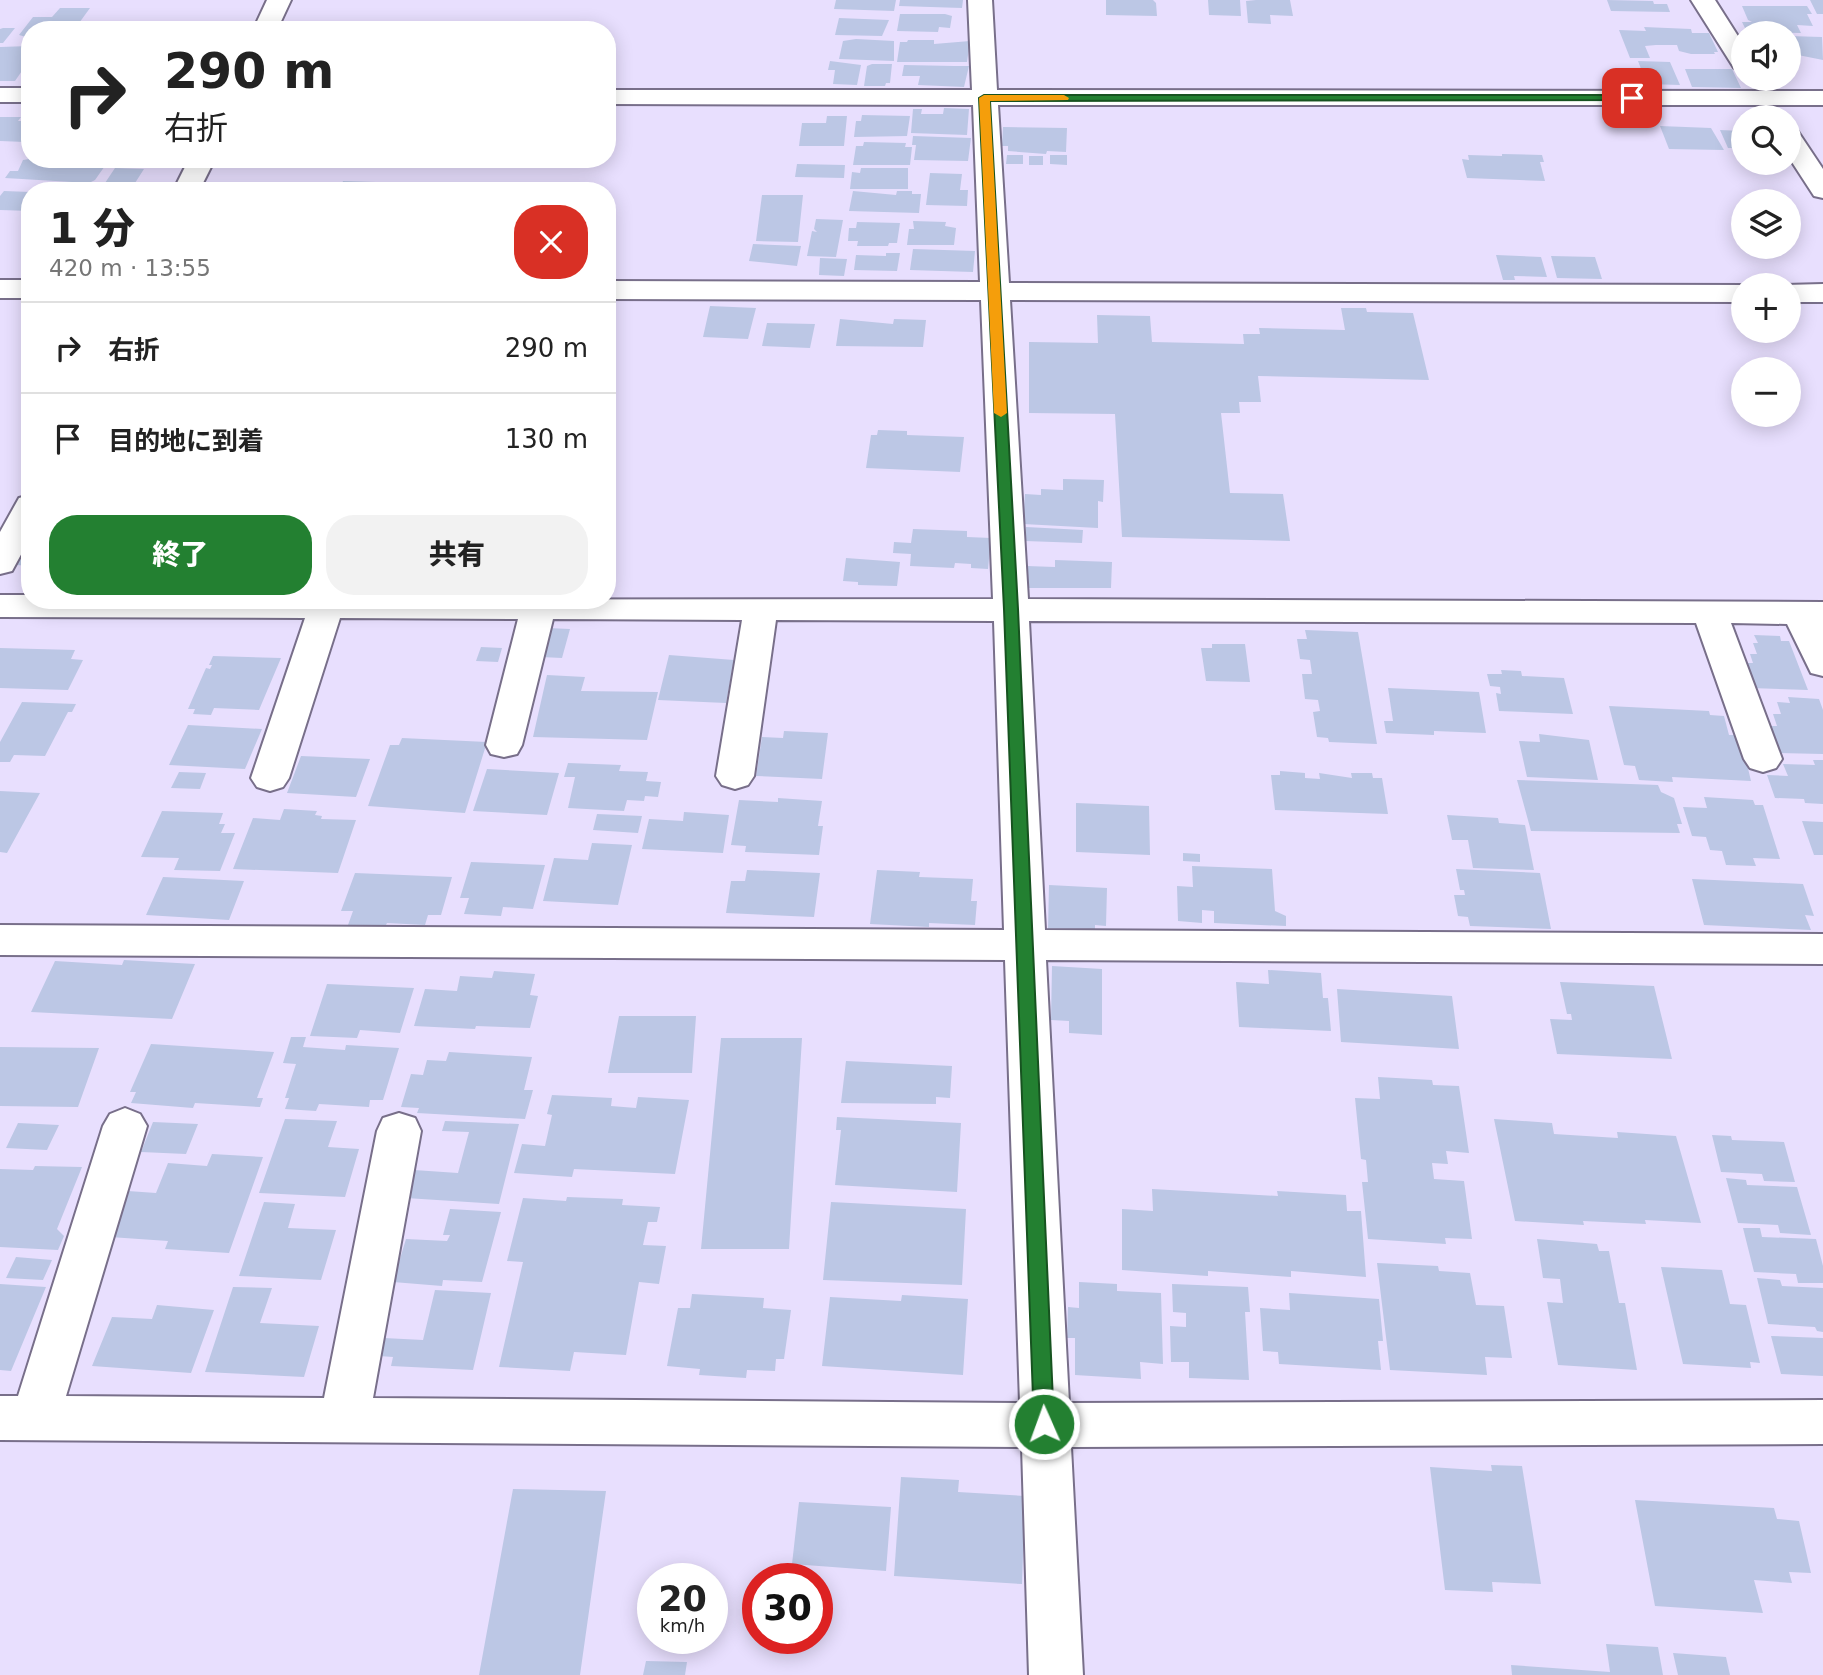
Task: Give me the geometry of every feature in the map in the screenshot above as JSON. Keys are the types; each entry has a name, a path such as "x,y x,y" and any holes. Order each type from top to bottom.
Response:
{"street":[{"path":"269,21 279,0"},
{"path":"980,0 1011,609 1056,1675"},
{"path":"1703,0 1731,44"},
{"path":"0,95 21,95"},
{"path":"616,97 1823,98"},
{"path":"1801,155 1823,190"},
{"path":"0,289 21,289"},
{"path":"616,290 1731,293"},
{"path":"1801,293 1823,293"},
{"path":"0,564 21,523"},
{"path":"0,606 21,606"},
{"path":"616,608 1811,613 1823,665"},
{"path":"735,776 761,608"},
{"path":"270,778 326,609"},
{"path":"504,745 538,609"},
{"path":"1709,612 1763,759"},
{"path":"0,940 1823,949"},
{"path":"125,1126 17,1419 1044,1424 1823,1422"},
{"path":"344,1420 399,1131"}],"building":[{"path":"836,0 896,0 894,11 834,9"},
{"path":"900,0 963,0 962,8 899,6"},
{"path":"1106,0 1153,0 1156,3 1157,16 1106,15"},
{"path":"1208,0 1240,0 1241,16 1209,15"},
{"path":"1290,0 1293,16 1270,15 1271,24 1248,23 1246,1"},
{"path":"1607,0 1653,1 1654,4 1667,4 1670,12 1611,11"},
{"path":"1810,0 1823,0 1823,14 1817,14"},
{"path":"1742,6 1807,6 1812,14 1807,14 1813,26 1801,25 1801,21 1748,20"},
{"path":"60,8 90,8 81,21 30,21 33,17 52,17"},
{"path":"900,14 952,16 950,28 939,27 938,32 897,31"},
{"path":"839,18 889,20 882,36 835,35"},
{"path":"1644,27 1691,29 1692,33 1709,33 1718,52 1691,54 1679,51 1677,45 1656,45 1645,46 1650,58 1630,58 1619,30 1646,31"},
{"path":"15,28 3,43 0,43 0,29"},
{"path":"1801,36 1822,37 1823,60 1801,56"},
{"path":"934,40 934,44 970,41 967,62 897,62 900,42"},
{"path":"843,41 894,41 894,61 839,59"},
{"path":"21,46 21,72 15,81 0,81 0,47"},
{"path":"830,61 861,65 857,85 833,84 835,70 828,70"},
{"path":"1638,61 1670,62 1680,85 1647,84"},
{"path":"892,64 890,83 885,86 864,86 867,66"},
{"path":"904,65 969,66 964,87 918,85 920,76 902,76"},
{"path":"1685,69 1731,69 1731,88 1692,87"},
{"path":"944,108 969,109 967,135 911,133 913,109 922,109 921,114 943,114"},
{"path":"862,115 910,116 907,136 854,137 856,121 861,121"},
{"path":"827,116 847,116 844,146 799,146 802,123 826,123"},
{"path":"0,117 21,117 18,121 21,121 21,142 0,141"},
{"path":"1660,126 1711,128 1724,150 1669,149"},
{"path":"1003,127 1067,128 1066,152 1047,151 1046,154 1008,151 1008,146 1002,146"},
{"path":"1720,130 1731,130 1731,148 1728,148"},
{"path":"913,136 971,138 968,161 914,160 916,145 912,145"},
{"path":"864,142 906,143 905,147 912,147 910,165 853,165 856,146 863,146"},
{"path":"1007,155 1023,155 1023,164 1006,164"},
{"path":"1050,155 1067,155 1067,165 1050,164"},
{"path":"1468,155 1542,155 1544,162 1540,162 1545,181 1467,178 1462,159 1469,160"},
{"path":"1029,156 1043,156 1043,165 1029,165"},
{"path":"21,164 21,168 103,168 91,182 5,178 10,171 18,171"},
{"path":"797,164 845,165 844,178 795,177"},
{"path":"115,168 144,169 136,182 106,182"},
{"path":"861,168 908,168 908,189 850,189 852,172 860,173"},
{"path":"930,173 962,174 960,190 968,190 967,206 926,205"},
{"path":"4,191 21,192 21,211 0,210 0,196"},
{"path":"853,191 896,195 897,191 912,191 912,194 921,194 919,213 849,211"},
{"path":"762,195 803,195 798,242 756,241"},
{"path":"816,219 843,220 836,257 807,256 812,231 817,232 814,229"},
{"path":"913,221 946,222 945,226 956,228 954,245 907,245 909,229 914,229"},
{"path":"857,222 900,223 897,243 889,243 888,246 857,246 858,241 848,241 849,228 856,228"},
{"path":"753,244 801,246 797,266 749,261"},
{"path":"913,249 975,251 973,272 910,270"},
{"path":"886,253 900,253 897,271 854,270 856,255 886,256"},
{"path":"1496,255 1541,257 1547,277 1514,276 1515,280 1503,280"},
{"path":"1551,256 1595,257 1602,279 1557,278"},
{"path":"820,258 847,259 844,276 819,275"},
{"path":"710,306 756,308 748,339 703,337"},
{"path":"1341,308 1366,308 1367,312 1413,313 1429,380 1258,376 1261,402 1239,402 1240,413 1221,413 1230,493 1283,494 1290,541 1122,537 1115,414 1029,413 1029,342 1098,343 1097,315 1150,316 1152,342 1244,344 1243,334 1260,334 1259,328 1345,330"},
{"path":"840,319 893,324 894,319 926,320 923,347 836,346"},
{"path":"767,323 815,324 810,348 762,346"},
{"path":"878,430 907,431 907,435 964,437 960,472 866,468 871,435 877,435"},
{"path":"1063,479 1104,480 1103,502 1098,501 1098,528 1023,524 1025,494 1041,495 1041,489 1063,490"},
{"path":"1026,527 1083,530 1082,543 1025,541"},
{"path":"913,529 967,531 967,537 991,538 988,569 955,563 954,568 910,566 911,554 893,553 894,542 911,543"},
{"path":"846,558 900,562 897,586 858,585 858,582 843,581"},
{"path":"1055,560 1112,562 1111,588 1025,588 1027,566 1055,567"},
{"path":"548,628 570,629 562,658 541,657"},
{"path":"1305,630 1358,632 1377,744 1329,742 1328,738 1317,737 1313,712 1320,711 1318,700 1305,699 1302,674 1312,674 1310,660 1300,659 1297,639 1307,639"},
{"path":"1754,635 1780,636 1781,641 1789,641 1808,690 1750,688 1740,663 1753,663 1750,654 1757,654 1753,643 1758,643"},
{"path":"1212,644 1245,644 1250,682 1206,681 1201,648 1212,648"},
{"path":"481,647 502,648 498,662 476,661"},
{"path":"0,648 75,650 71,659 83,660 68,690 0,688"},
{"path":"669,655 734,660 726,703 658,700"},
{"path":"213,656 281,658 259,710 214,708 211,715 193,714 195,709 188,709 206,668 210,669 212,665 209,665"},
{"path":"1501,670 1521,671 1522,676 1564,678 1573,714 1499,711 1496,693 1501,694 1500,687 1490,686 1487,674 1502,674"},
{"path":"547,675 585,677 581,691 658,692 647,740 533,737"},
{"path":"1388,688 1479,692 1486,733 1386,733 1384,721 1393,721"},
{"path":"1788,697 1819,699 1823,710 1823,754 1778,753 1768,726 1777,726 1773,714 1781,714 1777,702 1790,703"},
{"path":"22,702 76,704 72,712 68,712 45,756 14,755 10,762 0,762 0,742"},
{"path":"1609,706 1709,711 1710,715 1724,716 1729,735 1740,735 1751,781 1672,777 1673,782 1639,780 1635,766 1624,765"},
{"path":"188,725 262,729 245,769 169,765"},
{"path":"784,731 828,733 822,779 756,776 762,737 783,738"},
{"path":"1539,734 1589,740 1598,780 1527,777 1519,741 1540,742"},
{"path":"402,738 487,742 465,813 368,806 390,745 399,745"},
{"path":"301,756 370,759 356,797 287,793"},
{"path":"1813,760 1823,760 1823,804 1805,803 1804,799 1775,798 1767,775 1788,776 1783,764 1815,765"},
{"path":"568,763 621,765 619,771 648,772 646,781 661,782 658,797 645,796 644,801 627,800 624,811 568,808 575,777 564,777"},
{"path":"487,769 559,773 547,815 473,811"},
{"path":"1280,771 1305,773 1305,778 1320,779 1319,773 1352,778 1351,773 1372,773 1373,778 1382,778 1388,814 1275,810 1271,775 1280,775"},
{"path":"179,772 206,773 200,789 171,788"},
{"path":"1517,780 1658,785 1661,792 1674,798 1682,824 1677,824 1680,833 1531,831"},
{"path":"0,791 40,793 7,853 0,852"},
{"path":"1704,797 1753,800 1755,805 1763,805 1780,859 1753,858 1756,866 1726,865 1722,851 1710,850 1706,837 1692,836 1683,807 1707,808"},
{"path":"778,798 822,801 818,826 823,826 819,855 745,852 746,846 731,845 739,800 778,802"},
{"path":"1076,803 1149,806 1150,855 1076,852"},
{"path":"284,809 317,811 315,815 322,816 321,819 356,820 338,873 233,869 253,818 280,820"},
{"path":"162,811 223,813 219,824 225,824 221,833 235,833 220,871 174,870 179,858 141,857"},
{"path":"684,812 729,815 723,853 642,849 649,819 683,821"},
{"path":"597,814 642,816 638,833 593,830"},
{"path":"1447,815 1498,818 1499,823 1525,825 1534,870 1473,868 1468,840 1452,840"},
{"path":"1802,821 1823,822 1823,855 1814,855"},
{"path":"592,843 632,845 618,905 543,901 554,858 588,860"},
{"path":"1183,853 1200,854 1200,862 1183,861"},
{"path":"471,862 545,865 533,909 503,907 501,916 464,914 469,898 460,898"},
{"path":"1192,866 1272,869 1275,911 1286,916 1286,926 1214,923 1214,911 1202,910 1202,923 1178,921 1177,886 1193,887"},
{"path":"1456,869 1540,873 1551,929 1470,926 1468,917 1458,916 1454,895 1465,895 1464,890 1460,890"},
{"path":"747,870 820,873 814,917 726,913 731,881 745,881"},
{"path":"877,870 920,872 919,877 973,879 971,901 977,901 975,925 929,923 929,927 870,924"},
{"path":"355,873 452,877 441,915 428,915 425,925 387,923 385,927 348,925 353,911 341,911"},
{"path":"163,877 244,881 229,920 146,915"},
{"path":"1692,879 1803,884 1814,916 1805,915 1811,930 1704,925"},
{"path":"1049,885 1107,888 1106,926 1095,925 1095,930 1081,929 1081,932 1048,930"},
{"path":"124,960 195,964 172,1019 31,1012 55,961 122,965"},
{"path":"1052,966 1102,969 1102,1035 1069,1033 1069,1021 1051,1020"},
{"path":"1268,970 1321,973 1323,998 1328,998 1331,1031 1239,1027 1236,982 1269,984"},
{"path":"494,971 535,974 530,995 538,996 530,1028 414,1026 425,989 457,991 460,976 492,978"},
{"path":"1560,982 1654,986 1672,1059 1557,1054 1550,1019 1572,1020 1571,1014 1567,1014"},
{"path":"327,984 414,988 400,1033 360,1030 357,1038 310,1036"},
{"path":"1337,989 1452,996 1459,1049 1341,1042"},
{"path":"619,1016 696,1016 692,1073 608,1073"},
{"path":"291,1037 306,1037 303,1047 345,1050 346,1045 399,1048 383,1100 370,1100 369,1107 319,1104 316,1111 285,1109 289,1098 285,1098 296,1064 283,1063"},
{"path":"721,1038 802,1038 789,1249 701,1249"},
{"path":"151,1044 274,1052 257,1098 263,1098 260,1107 195,1103 193,1108 131,1103 136,1092 130,1092"},
{"path":"0,1047 99,1048 78,1107 0,1106"},
{"path":"449,1052 532,1057 524,1090 533,1090 525,1119 417,1113 419,1108 401,1107 411,1074 423,1075 427,1060 446,1061"},
{"path":"846,1061 952,1066 950,1098 936,1097 936,1104 841,1103"},
{"path":"1378,1077 1432,1080 1433,1085 1459,1086 1469,1153 1446,1151 1448,1164 1432,1163 1434,1179 1464,1181 1472,1239 1445,1238 1446,1244 1368,1239 1362,1182 1368,1182 1366,1160 1361,1159 1355,1098 1380,1099"},
{"path":"552,1095 612,1098 611,1106 636,1108 638,1097 689,1100 675,1174 574,1169 572,1177 514,1173 522,1144 545,1146 552,1115 547,1114"},
{"path":"837,1117 961,1123 957,1192 835,1185 841,1130 836,1130"},
{"path":"285,1119 337,1121 328,1147 359,1149 345,1197 259,1193"},
{"path":"1494,1119 1552,1123 1554,1134 1618,1138 1617,1132 1676,1136 1701,1223 1583,1221 1584,1225 1515,1221"},
{"path":"445,1121 519,1124 499,1204 406,1198 414,1170 458,1173 469,1132 442,1131"},
{"path":"153,1122 198,1124 186,1154 141,1152"},
{"path":"18,1123 59,1125 47,1150 6,1148"},
{"path":"1712,1135 1731,1136 1732,1140 1784,1142 1795,1182 1764,1181 1762,1174 1721,1172"},
{"path":"212,1154 263,1157 229,1253 165,1249 168,1241 110,1237 128,1191 156,1193 168,1163 207,1166"},
{"path":"35,1166 82,1167 57,1229 64,1236 58,1250 0,1247 0,1169 33,1170"},
{"path":"1726,1178 1746,1180 1747,1185 1797,1187 1811,1235 1780,1233 1778,1225 1738,1223"},
{"path":"1152,1189 1278,1196 1277,1191 1346,1195 1347,1211 1361,1211 1366,1277 1291,1271 1291,1277 1208,1271 1208,1276 1122,1270 1122,1209 1153,1211"},
{"path":"567,1197 623,1199 622,1205 660,1207 657,1222 648,1222 643,1245 666,1246 659,1284 639,1282 626,1355 574,1352 570,1371 499,1367 523,1262 507,1261 523,1198 566,1201"},
{"path":"264,1202 295,1204 288,1228 336,1230 321,1280 239,1276"},
{"path":"831,1202 966,1209 962,1285 823,1280"},
{"path":"450,1209 501,1212 482,1282 443,1280 442,1286 393,1282 406,1239 447,1241 450,1235 443,1235"},
{"path":"1743,1228 1760,1228 1762,1237 1816,1239 1823,1266 1823,1283 1798,1283 1796,1274 1754,1272"},
{"path":"1537,1239 1597,1244 1599,1251 1609,1251 1619,1303 1625,1303 1637,1370 1558,1365 1547,1302 1563,1303 1560,1279 1543,1278"},
{"path":"16,1257 52,1260 43,1280 6,1278"},
{"path":"1377,1263 1438,1266 1439,1271 1470,1273 1476,1305 1504,1306 1512,1358 1485,1357 1487,1375 1390,1370"},
{"path":"1661,1267 1722,1270 1730,1304 1746,1305 1760,1363 1750,1362 1751,1368 1683,1364"},
{"path":"1757,1278 1780,1280 1782,1286 1823,1288 1823,1332 1817,1331 1815,1327 1768,1324"},
{"path":"1079,1282 1117,1284 1117,1291 1161,1293 1163,1364 1140,1362 1141,1379 1075,1375 1075,1338 1067,1338 1068,1307 1079,1308"},
{"path":"0,1284 46,1287 11,1371 0,1370"},
{"path":"1172,1284 1248,1287 1250,1312 1245,1312 1249,1380 1189,1378 1189,1362 1171,1362 1170,1326 1186,1327 1186,1313 1173,1312"},
{"path":"233,1287 272,1288 260,1323 319,1326 304,1377 205,1372"},
{"path":"435,1290 491,1293 473,1370 391,1366 393,1357 379,1356 384,1338 423,1340"},
{"path":"1289,1293 1379,1299 1383,1341 1378,1341 1381,1370 1279,1364 1278,1352 1263,1351 1260,1308 1290,1310"},
{"path":"692,1294 764,1298 763,1308 791,1310 784,1359 776,1359 775,1371 747,1370 746,1378 699,1375 700,1369 667,1366 678,1308 690,1308"},
{"path":"902,1295 968,1299 963,1375 822,1366 830,1297 901,1301"},
{"path":"157,1305 214,1310 191,1373 92,1366 112,1317 152,1319"},
{"path":"1771,1336 1823,1338 1823,1376 1781,1374"},
{"path":"1491,1465 1522,1466 1541,1584 1492,1582 1493,1592 1445,1590 1430,1467 1492,1471"},
{"path":"901,1477 959,1480 958,1492 1025,1496 1022,1584 894,1576"},
{"path":"513,1489 606,1491 580,1675 479,1675"},
{"path":"1635,1500 1774,1508 1777,1519 1799,1521 1811,1573 1789,1572 1792,1583 1754,1580 1763,1613 1655,1606"},
{"path":"799,1502 891,1507 886,1571 833,1567 833,1563 792,1563"},
{"path":"1606,1644 1658,1647 1663,1675 1512,1675 1511,1665 1610,1672"},
{"path":"1673,1653 1726,1657 1730,1675 1678,1675"},
{"path":"646,1661 687,1662 685,1675 643,1675"}],"slow traffic":[{"path":"1001,413 984,98 1064,98"}],"route":[{"path":"1044,1424 1011,609 984,98 1632,98"}]}
